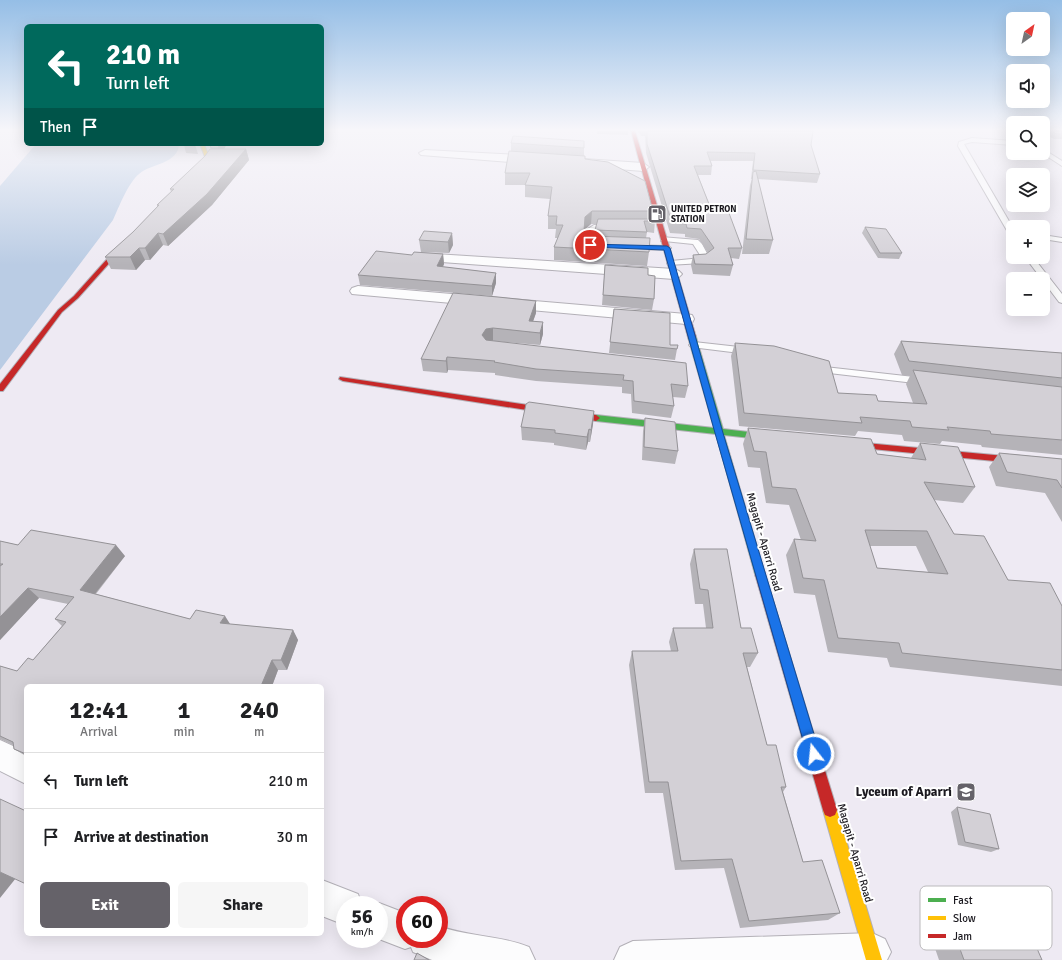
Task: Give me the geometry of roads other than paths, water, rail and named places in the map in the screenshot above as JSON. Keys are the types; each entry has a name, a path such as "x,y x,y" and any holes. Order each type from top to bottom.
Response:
{"main road":[{"path":"183,182 190,176"},
{"name":"Magapit - Aparri Road","path":"645,176 656,227 666,244 694,345 693,369 719,433 873,956"},
{"path":"0,389 60,311 76,297 110,259 138,234"},
{"path":"343,379 483,401 719,433 789,440"},
{"path":"836,444 1062,464"}],"street":[{"path":"419,257 672,268"},
{"path":"358,291 686,319"},
{"path":"0,755 24,767"},
{"path":"324,899 336,903"},
{"path":"448,948 516,960"},
{"path":"633,960 873,956"}],"lane":[{"path":"979,176 1006,222"},
{"path":"608,246 593,246 589,244 590,230 594,227 623,227"},
{"path":"1050,239 1062,240"},
{"path":"623,247 695,242 698,244 706,259 672,268"},
{"path":"1034,264 1062,300"},
{"path":"694,345 756,352"},
{"path":"808,367 937,383"}],"water":[{"path":"9,176 137,176 131,183 113,220 0,370 0,186"}],"place":[{"name":"UNITED PETRON STATION","path":"657,214"},
{"name":"Lyceum of Aparri","path":"966,792"}]}
